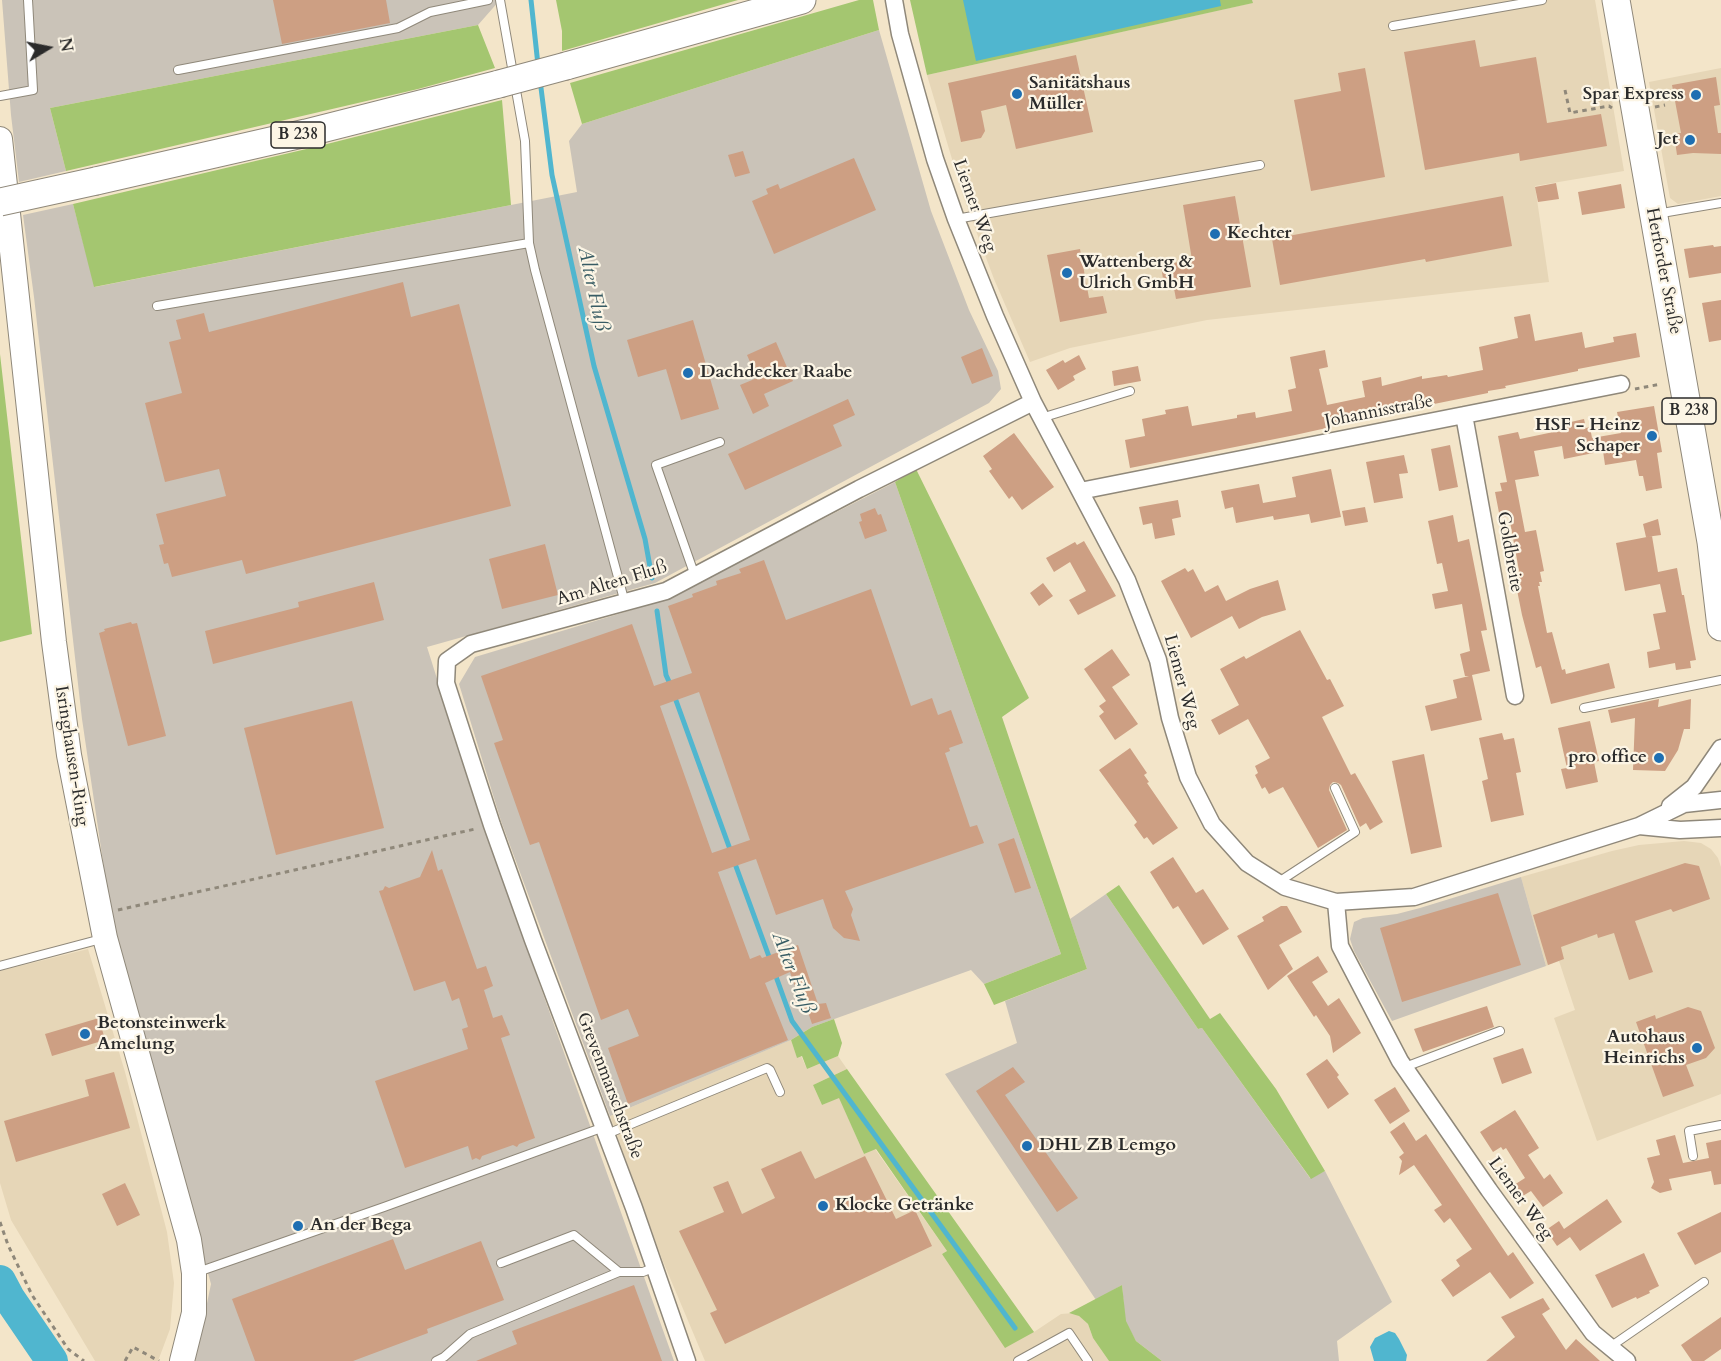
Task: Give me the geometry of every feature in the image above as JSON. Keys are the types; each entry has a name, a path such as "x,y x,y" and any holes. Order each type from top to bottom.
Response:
{"main road":[{"name":"B 238","path":"0,202 306,133 499,84 802,0"},
{"name":"Herforder Straße","path":"1616,0 1683,380 1716,540 1721,627"}],"street":[{"name":"Liemer Weg","path":"894,0 900,34 935,159 956,219 995,316 1033,402 1127,580 1158,660 1170,718 1188,777 1212,824 1247,863 1277,883 1336,902 1414,897 1639,826 1684,804 1721,800"},
{"name":"Isringhausen-Ring","path":"0,139 54,642 69,755 99,914 189,1240 194,1273 194,1313 182,1361"},
{"name":"Johannisstraße","path":"1080,491 1621,384"},
{"name":"Am Alten Fluß","path":"492,825 446,683 447,661 471,644 666,591 859,489 1033,402"},
{"name":"Goldbreite","path":"1464,415 1515,696"},
{"name":"Liemer Weg","path":"1639,826 1694,787 1721,748"},
{"name":"Grevenmarschstraße","path":"492,825 533,940 606,1130 687,1361"},
{"name":"Liemer Weg","path":"1639,826 1680,830 1721,828"},
{"name":"Liemer Weg","path":"1336,902 1340,946 1405,1067 1489,1190 1593,1333 1627,1361"}],"lane":[{"path":"0,96 33,90 27,0"},
{"path":"178,70 398,28 430,12 488,0"},
{"path":"500,0 525,141 530,243 535,270 625,603"},
{"path":"1393,26 1542,0"},
{"path":"956,219 1260,165"},
{"path":"1653,215 1721,203"},
{"path":"157,306 530,243"},
{"path":"1041,418 1130,391"},
{"path":"695,576 656,465 720,442"},
{"path":"1584,708 1721,680"},
{"path":"1277,883 1355,832 1335,788"},
{"path":"0,966 105,938"},
{"path":"1405,1067 1500,1031"},
{"path":"194,1273 606,1130 767,1068 780,1092"},
{"path":"1693,1156 1689,1131 1721,1125"},
{"path":"501,1263 574,1235 619,1272"},
{"path":"436,1361 444,1357 470,1334 619,1272 643,1272 655,1267"},
{"path":"1610,1347 1704,1282"},
{"path":"1018,1361 1069,1333 1088,1361"}],"path":[{"path":"1565,90 1569,113 1609,106 1618,113 1665,105"},
{"path":"1621,384 1628,390 1683,380"},
{"path":"99,914 492,825"},
{"path":"0,1222 8,1245 32,1295 68,1349 84,1361"},
{"path":"125,1361 133,1347 159,1361"}],"shaded area":[{"path":"2,0 500,0 478,25 50,108 66,171 19,182"},
{"path":"1252,0 1595,0 1624,171 1535,186 1549,282 1207,320 1070,348 1030,362 994,279 963,196 927,75 1252,3"},
{"path":"879,30 931,211 969,310 998,371 1001,389 989,403 655,583 427,647 486,834 674,1361 195,1361 211,1284 112,923 82,719 23,215 73,204 95,287 577,192 569,141 582,124"},
{"name":"Jet","path":"1721,68 1721,196 1678,204 1670,198 1649,82"},
{"path":"895,482 1061,954 984,984 971,970 812,1027 791,1040 610,1116 501,821 459,684 475,657 665,600"},
{"path":"1684,841 1701,843 1711,849 1721,867 1721,1094 1597,1141 1554,1018 1575,1010 1559,961 1546,966 1521,877 1639,845"},
{"path":"1521,877 1546,966 1392,1021 1354,951 1350,939 1354,922 1363,918 1397,914 1420,908"},
{"path":"1106,894 1198,1029 1202,1028 1310,1178 1325,1171 1392,1302 1337,1341 1339,1361 1162,1361 1136,1341 1125,1321 1122,1285 1096,1300 945,1074 1017,1043 1005,1001 1087,969 1070,919"},
{"path":"88,949 125,1072 167,1232 174,1283 170,1329 158,1361 95,1361 11,1220 0,1183 0,971"},
{"path":"791,1040 797,1057 801,1056 807,1069 838,1056 847,1069 813,1085 822,1105 839,1097 864,1154 875,1149 947,1251 942,1254 1034,1332 1061,1314 1074,1313 1079,1316 1088,1324 1093,1338 1109,1361 705,1361 662,1259 610,1116"}],"green space":[{"path":"556,0 738,0 562,51 562,31"},
{"path":"859,0 873,0 879,30 582,124 570,83"},
{"path":"910,0 1252,0 1253,3 927,75"},
{"path":"478,25 495,68 418,89 66,171 50,108"},
{"path":"502,100 511,205 94,287 73,204"},
{"path":"0,354 32,634 0,642"},
{"path":"916,469 1029,698 1002,717 1087,969 994,1005 984,984 1061,954 895,482"},
{"path":"1119,885 1210,1019 1220,1013 1276,1089 1325,1171 1311,1179 1202,1028 1198,1029 1106,894"},
{"path":"834,1019 842,1043 838,1056 807,1069 802,1056 797,1058 791,1040 812,1027"},
{"path":"847,1069 1034,1332 1005,1348 942,1254 947,1251 876,1149 864,1154 839,1098 822,1105 813,1085"},
{"path":"1122,1285 1126,1321 1136,1341 1162,1361 1109,1361 1093,1338 1088,1324 1079,1316 1069,1313"}],"water":[{"path":"963,0 1220,0 1221,6 976,61"},
{"path":"1389,1331 1395,1333 1399,1339 1407,1355 1406,1361 1374,1361 1370,1347 1375,1338"}],"building":[{"path":"273,0 386,0 390,23 282,44"},
{"path":"1475,40 1480,67 1536,57 1547,123 1601,114 1607,146 1520,161 1519,153 1425,170 1404,52"},
{"name":"Sanitätshaus Müller","path":"1076,55 1093,132 1016,149 1006,105 981,111 985,131 981,138 961,142 948,83"},
{"path":"1365,68 1385,177 1311,191 1294,100 1341,91 1338,73"},
{"path":"1716,77 1720,105 1714,106 1718,133 1721,133 1721,154 1677,155 1674,134 1681,133 1672,85"},
{"path":"743,151 750,173 735,177 728,155"},
{"path":"854,158 876,210 774,254 752,201 768,194 766,189 778,184 780,189"},
{"path":"1556,183 1559,199 1538,202 1535,187"},
{"path":"1621,184 1625,208 1582,215 1578,192"},
{"name":"Kechter","path":"1235,196 1251,287 1176,299 1172,278 1163,279 1161,265 1192,260 1183,205"},
{"path":"1503,196 1512,246 1280,285 1272,239"},
{"path":"1713,245 1714,247 1721,246 1721,273 1689,278 1684,249"},
{"path":"1080,249 1089,298 1103,296 1107,313 1060,322 1047,255"},
{"path":"403,282 411,317 459,304 511,506 246,574 242,560 172,577 168,563 164,564 159,545 164,544 156,514 226,496 219,469 165,482 145,403 182,393 169,342 181,339 176,320 204,313 209,332"},
{"path":"1721,300 1721,340 1709,342 1702,303"},
{"path":"1530,314 1535,341 1582,332 1585,348 1614,342 1613,337 1636,333 1640,357 1505,386 1506,388 1488,391 1488,393 1130,468 1125,440 1145,436 1142,419 1166,414 1165,410 1188,406 1192,426 1237,418 1237,415 1255,412 1256,418 1292,411 1288,390 1296,388 1290,357 1325,350 1328,367 1319,369 1327,405 1365,397 1362,381 1381,377 1382,386 1422,376 1422,379 1447,375 1448,377 1483,370 1479,347 1518,338 1514,317"},
{"name":"Dachdecker Raabe","path":"693,320 719,409 681,420 666,369 638,377 627,340"},
{"path":"776,342 793,381 764,394 769,406 753,414 740,385 757,378 747,355"},
{"path":"982,348 993,376 972,384 961,357"},
{"path":"1079,355 1086,369 1073,376 1075,380 1058,390 1046,370 1063,360 1065,363"},
{"path":"1138,366 1141,381 1114,386 1112,371"},
{"path":"848,399 855,415 833,425 842,446 745,490 728,454"},
{"path":"1654,406 1662,452 1657,453 1662,488 1646,491 1643,476 1639,476 1636,460 1605,465 1603,451 1564,459 1562,446 1534,451 1539,476 1515,480 1525,532 1536,530 1544,571 1540,572 1542,582 1539,582 1540,586 1538,586 1547,633 1552,632 1562,670 1565,669 1566,674 1609,663 1615,688 1551,704 1541,666 1536,668 1522,615 1517,590 1520,590 1518,576 1520,576 1509,516 1500,518 1495,492 1502,491 1500,483 1507,482 1498,436 1518,432 1520,439 1563,430 1562,424 1584,419 1586,428 1590,427 1592,438 1621,433 1617,412"},
{"path":"1014,433 1054,487 1022,510 1012,496 1009,499 989,471 992,469 983,456"},
{"path":"1450,445 1458,487 1439,491 1431,449"},
{"path":"1404,455 1408,473 1399,474 1403,498 1374,503 1366,462"},
{"path":"1331,469 1341,517 1311,523 1309,514 1274,520 1273,516 1236,523 1233,507 1225,509 1221,491 1259,484 1263,503 1296,497 1292,477"},
{"path":"1178,500 1181,517 1172,519 1175,535 1155,539 1152,523 1143,525 1139,507"},
{"path":"1365,507 1368,522 1345,526 1342,511"},
{"path":"875,508 878,515 881,514 887,531 865,539 859,522 862,521 860,514"},
{"path":"1453,515 1458,542 1469,539 1487,630 1481,631 1490,671 1472,675 1482,720 1431,731 1425,706 1457,698 1453,680 1469,676 1465,676 1460,654 1470,651 1462,604 1435,609 1432,594 1448,591 1442,563 1437,564 1428,521"},
{"path":"1658,519 1661,535 1646,537 1643,524"},
{"path":"1652,536 1658,572 1677,568 1696,660 1690,661 1691,668 1676,670 1675,663 1649,668 1647,652 1660,649 1653,614 1666,612 1660,584 1625,591 1616,543"},
{"path":"1084,541 1116,596 1078,615 1069,600 1086,591 1070,562 1054,572 1046,558 1075,542 1077,545"},
{"path":"545,544 558,595 502,609 489,559"},
{"path":"764,560 786,620 871,589 911,706 932,698 938,715 951,710 963,743 949,748 950,751 945,753 970,827 977,825 984,843 845,891 853,909 851,915 860,941 844,938 833,928 823,899 776,915 756,859 718,872 750,959 760,955 762,958 798,945 818,1004 826,1003 831,1018 812,1024 807,1009 803,1010 790,972 765,983 788,1040 628,1104 608,1048 639,1036 628,1009 601,1020 539,842 530,845 494,743 503,740 481,676 632,624 654,686 692,673 668,606 717,585 716,581 741,573 739,569","holes":["699,692 750,840 712,853 660,706"]},
{"path":"1185,568 1188,572 1193,569 1205,592 1218,585 1226,601 1250,589 1278,580 1286,610 1262,617 1239,629 1232,616 1191,638 1161,581"},
{"path":"374,582 384,620 213,664 205,631 299,607 298,602"},
{"path":"1043,583 1053,596 1039,606 1030,593"},
{"path":"131,622 132,624 137,623 166,736 128,746 99,633 105,631 104,629"},
{"path":"1300,630 1344,706 1322,717 1351,775 1355,773 1383,822 1370,830 1366,823 1360,827 1341,785 1333,782 1329,790 1347,830 1318,848 1283,787 1269,794 1265,787 1262,789 1255,775 1258,773 1255,766 1270,758 1248,719 1219,735 1211,720 1239,705 1220,669 1244,656 1246,659"},
{"path":"1112,649 1130,675 1112,687 1138,724 1115,740 1099,716 1104,712 1099,706 1106,701 1084,669"},
{"path":"1659,699 1658,707 1691,699 1690,729 1684,729 1678,750 1665,771 1633,770 1635,718 1611,723 1608,710"},
{"path":"352,701 384,828 276,855 244,728"},
{"path":"1590,721 1599,761 1594,762 1598,782 1566,789 1561,769 1567,768 1558,728"},
{"path":"1502,733 1504,740 1514,738 1521,772 1516,773 1524,815 1491,822 1482,781 1488,779 1479,738"},
{"path":"1130,748 1147,773 1144,775 1149,782 1147,783 1178,828 1153,845 1147,837 1144,839 1134,825 1137,822 1099,770"},
{"path":"1424,754 1442,847 1411,854 1392,761"},
{"path":"1014,838 1031,888 1015,893 998,844"},
{"path":"432,850 438,871 442,869 477,969 486,966 493,986 484,990 493,1018 502,1015 510,1035 501,1038 535,1138 517,1147 513,1145 482,1156 480,1160 476,1158 472,1160 468,1146 405,1168 375,1081 468,1049 462,1029 468,1027 459,998 452,1001 445,981 414,991 379,891 385,886 389,888 420,877"},
{"path":"1173,857 1196,893 1203,889 1229,929 1203,945 1178,906 1173,909 1150,872"},
{"path":"1685,863 1699,866 1710,899 1673,912 1671,909 1635,921 1653,972 1629,980 1614,933 1598,938 1597,934 1561,947 1564,959 1548,965 1533,915"},
{"path":"1498,893 1521,965 1402,1002 1380,928"},
{"path":"1281,906 1287,906 1302,932 1279,945 1293,969 1268,990 1237,936 1264,921 1262,917"},
{"path":"1318,956 1328,972 1312,982 1328,1006 1339,998 1361,1033 1333,1053 1330,1036 1316,1015 1314,1017 1287,976"},
{"path":"1487,1006 1494,1027 1423,1052 1414,1029"},
{"path":"1688,1007 1701,1011 1715,1048 1706,1058 1686,1065 1694,1086 1663,1097 1636,1022 1655,1015 1656,1019"},
{"name":"Betonsteinwerk Amelung","path":"99,1018 105,1040 52,1056 45,1034"},
{"path":"1523,1048 1532,1073 1502,1084 1493,1058"},
{"path":"1327,1059 1349,1094 1328,1109 1306,1074"},
{"name":"DHL ZB Lemgo","path":"1013,1067 1025,1082 1005,1095 1078,1198 1057,1212 976,1091"},
{"path":"114,1072 130,1128 16,1162 4,1121 89,1096 85,1080"},
{"path":"1395,1087 1410,1111 1390,1124 1374,1100"},
{"path":"1515,1110 1539,1148 1528,1155 1544,1179 1550,1174 1563,1193 1543,1207 1531,1191 1521,1197 1514,1185 1525,1178 1506,1148 1503,1150 1501,1147 1493,1152 1480,1132"},
{"path":"1404,1122 1416,1141 1426,1134 1508,1256 1513,1252 1534,1283 1510,1299 1490,1272 1453,1297 1441,1280 1460,1266 1456,1260 1472,1249 1450,1218 1444,1223 1434,1210 1442,1205 1414,1165 1399,1175 1402,1161 1399,1157 1404,1153 1390,1132"},
{"path":"1675,1135 1683,1163 1709,1158 1706,1143 1721,1140 1721,1184 1714,1185 1711,1171 1669,1179 1672,1190 1660,1193 1651,1188 1654,1182 1647,1158 1660,1155 1656,1140"},
{"path":"801,1151 815,1179 865,1156 896,1219 915,1210 932,1246 725,1344 710,1313 717,1310 679,1231 724,1212 713,1187 728,1181 742,1214 775,1198 761,1169"},
{"path":"125,1183 140,1215 117,1226 102,1194"},
{"path":"1607,1199 1622,1222 1580,1251 1570,1237 1557,1246 1546,1230 1559,1221 1564,1229"},
{"path":"1721,1212 1721,1252 1695,1265 1677,1233"},
{"path":"393,1239 405,1270 481,1241 504,1300 427,1329 428,1333 353,1361 255,1361 232,1299"},
{"path":"1644,1253 1659,1286 1649,1291 1650,1293 1612,1308 1595,1275"},
{"path":"634,1285 662,1361 476,1361 517,1344 512,1331"},
{"path":"1543,1298 1550,1309 1542,1314 1566,1350 1576,1339 1600,1361 1486,1361 1515,1337 1501,1317"},
{"path":"1721,1317 1721,1349 1704,1361 1692,1361 1681,1345"}],"waterway":[{"name":"Alter Fluß","path":"531,0 538,65"},
{"name":"Alter Fluß","path":"540,80 552,175 594,366 645,539 652,578"},
{"name":"Alter Fluß","path":"657,611 666,675 671,686"},
{"name":"Alter Fluß","path":"674,695 731,852"},
{"name":"Alter Fluß","path":"734,861 771,962"},
{"name":"Alter Fluß","path":"774,971 792,1021 1015,1328"},
{"path":"0,1281 52,1361"}],"place":[{"name":"Sanitätshaus Müller","path":"1017,94"},
{"name":"Spar Express","path":"1696,95"},
{"name":"Jet","path":"1690,140"},
{"name":"Kechter","path":"1215,234"},
{"name":"Wattenberg & Ulrich GmbH","path":"1067,273"},
{"name":"Dachdecker Raabe","path":"688,373"},
{"name":"HSF - Heinz Schaper","path":"1652,436"},
{"name":"pro office","path":"1659,758"},
{"name":"Betonsteinwerk Amelung","path":"85,1034"},
{"name":"Autohaus Heinrichs","path":"1697,1048"},
{"name":"DHL ZB Lemgo","path":"1027,1146"},
{"name":"Klocke Getränke","path":"823,1206"},
{"name":"An der Bega","path":"298,1226"}]}
